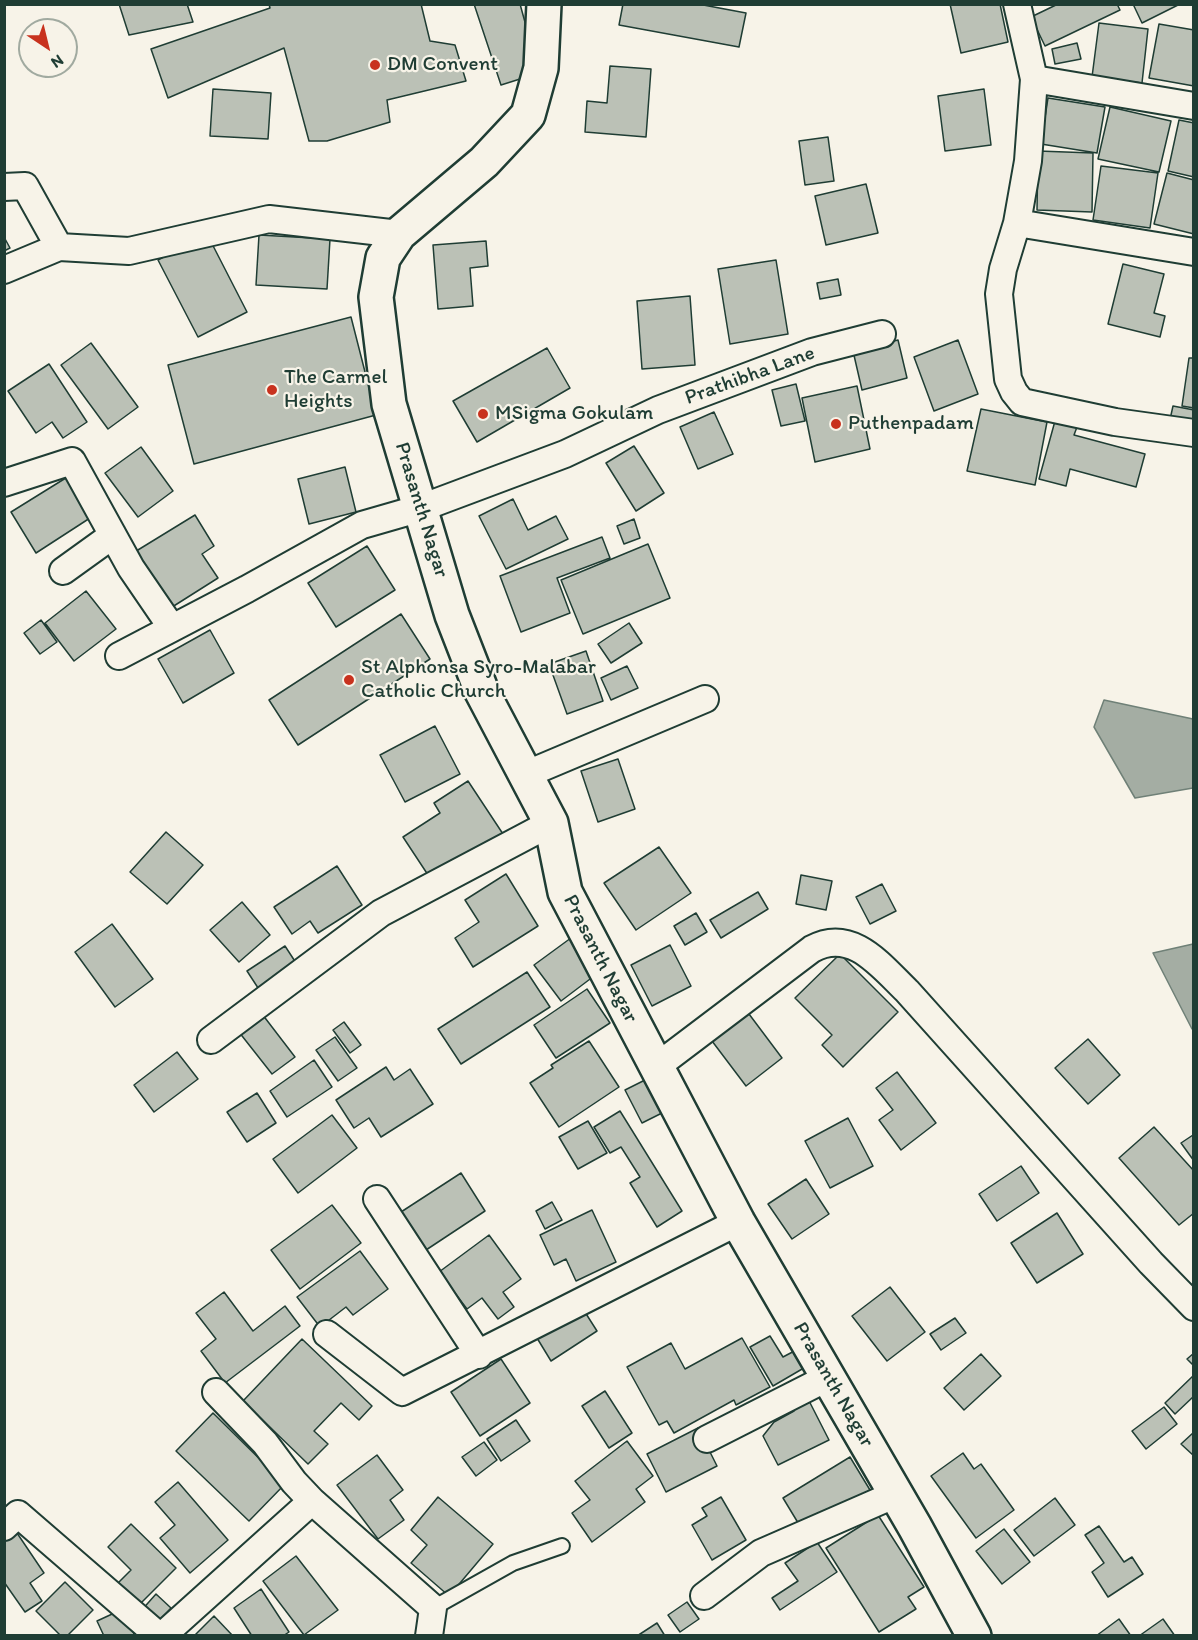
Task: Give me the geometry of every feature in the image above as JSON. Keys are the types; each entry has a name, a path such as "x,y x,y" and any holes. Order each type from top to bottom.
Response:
{"street":[{"name":"Prasanth Nagar","path":"544,4 541,68 528,115 484,162 399,234 382,258 376,297 389,404 452,615 482,692 551,823 565,892 738,1222 896,1494 974,1635"},
{"path":"1017,4 1034,79 1028,161 1017,223 1003,269 999,294 1008,379 1022,402 1115,422 1194,432"},
{"path":"1034,79 1194,106"},
{"path":"4,187 26,186 60,247"},
{"path":"4,270 60,247 129,251 269,219 399,234"},
{"path":"1017,223 1194,252"},
{"name":"Prathibha Lane","path":"119,656 362,525 421,508 565,454 658,410 812,352 882,334"},
{"path":"4,483 72,461 131,568 172,628"},
{"path":"63,571 113,535"},
{"path":"527,774 705,699"},
{"path":"211,1040 381,913 551,823"},
{"path":"656,1067 812,949 834,941 850,945 871,956 907,991 1151,1263 1194,1307"},
{"path":"377,1199 479,1355"},
{"path":"327,1334 402,1392 738,1222"},
{"path":"707,1439 829,1377"},
{"path":"216,1392 265,1443 312,1502 433,1608 429,1635"},
{"path":"704,1596 761,1553 896,1494"},
{"path":"4,1527 18,1514 160,1635 312,1502"}],"lane":[{"path":"433,1608 513,1563 562,1546"}],"shaded area":[{"path":"1104,700 1193,719 1193,788 1135,798 1094,727"},
{"path":"1193,944 1194,1028 1192,1029 1153,953"}],"building":[{"path":"119,4 187,4 193,22 129,35"},
{"name":"DM Convent","path":"269,4 421,4 430,41 455,45 466,81 387,100 390,122 327,141 309,141 284,48 168,98 151,49 270,8"},
{"path":"474,4 520,4 539,73 501,85"},
{"path":"623,4 698,4 746,13 739,47 619,25"},
{"path":"950,4 1000,4 1008,42 961,53"},
{"path":"1058,4 1117,4 1120,10 1045,46 1031,17"},
{"path":"1133,4 1180,4 1142,23"},
{"path":"1099,23 1148,29 1142,83 1092,77"},
{"path":"1159,24 1194,30 1194,86 1149,78"},
{"path":"1077,43 1081,59 1055,64 1052,49"},
{"path":"610,66 651,69 646,137 585,132 587,101 607,103"},
{"path":"213,89 271,93 268,139 210,136"},
{"path":"984,89 991,145 945,151 938,96"},
{"path":"1048,98 1105,107 1097,153 1041,144"},
{"path":"1110,107 1171,121 1159,172 1098,159"},
{"path":"1179,120 1194,123 1194,177 1168,171"},
{"path":"828,137 834,181 805,185 799,141"},
{"path":"1038,151 1093,153 1092,212 1037,210"},
{"path":"1101,166 1158,173 1150,228 1093,220"},
{"path":"1167,173 1194,180 1194,234 1154,224"},
{"path":"866,184 878,233 826,245 815,196"},
{"path":"207,234 247,312 198,337 158,260"},
{"path":"259,235 330,239 327,289 256,285"},
{"path":"4,237 10,248 4,251"},
{"path":"486,241 488,266 470,268 473,306 438,309 433,245"},
{"path":"776,260 788,334 730,344 718,269"},
{"path":"1123,264 1164,274 1154,313 1165,316 1160,337 1108,324"},
{"path":"838,279 841,295 820,299 817,283"},
{"path":"690,296 695,365 642,369 637,301"},
{"name":"The Carmel Heights","path":"351,317 376,415 194,464 168,365"},
{"path":"898,340 907,378 862,390 853,351"},
{"path":"958,340 978,394 934,411 914,357"},
{"path":"91,343 138,407 108,429 61,365"},
{"path":"547,348 570,388 477,442 453,401"},
{"path":"1189,358 1194,358 1194,408 1182,406"},
{"path":"49,364 87,422 63,438 52,422 36,433 8,391"},
{"path":"796,384 805,421 781,426 772,390"},
{"name":"Puthenpadam","path":"857,386 870,449 815,462 802,398"},
{"path":"1173,406 1194,410 1194,429 1169,424"},
{"path":"981,409 1047,422 1035,485 967,471"},
{"path":"714,412 733,454 698,469 680,427"},
{"path":"1055,421 1077,427 1074,435 1145,454 1136,487 1070,469 1066,486 1039,479"},
{"path":"634,446 664,493 636,511 606,463"},
{"path":"141,447 173,491 138,517 105,473"},
{"path":"345,467 356,512 309,524 298,479"},
{"path":"69,476 90,518 36,553 11,512"},
{"path":"513,499 528,530 556,516 568,539 506,569 479,516"},
{"path":"195,515 214,546 202,554 218,578 169,609 133,553"},
{"path":"634,519 640,538 624,544 617,526"},
{"path":"602,537 610,558 557,578 570,613 521,632 500,576"},
{"path":"648,544 670,598 583,634 561,580"},
{"path":"367,546 395,590 336,627 308,583"},
{"path":"86,591 116,629 74,661 45,623"},
{"name":"St Alphonsa Syro-Malabar Catholic Church","path":"401,614 430,659 298,745 269,700"},
{"path":"41,620 57,642 40,654 24,633"},
{"path":"629,623 642,643 611,663 598,644"},
{"path":"210,630 234,673 183,703 158,659"},
{"path":"586,651 603,701 567,714 549,664"},
{"path":"627,666 638,688 611,700 601,678"},
{"path":"435,726 460,774 405,802 380,755"},
{"path":"618,759 635,809 598,822 581,771"},
{"path":"468,781 503,834 432,881 403,837 440,813 434,803"},
{"path":"166,832 203,865 167,904 130,872"},
{"path":"659,847 691,893 636,930 604,883"},
{"path":"337,866 362,905 318,933 310,921 292,934 274,907"},
{"path":"506,874 538,926 473,967 455,938 479,922 465,900"},
{"path":"801,875 832,881 826,910 796,904"},
{"path":"882,884 896,911 870,924 856,897"},
{"path":"758,892 768,909 721,938 710,920"},
{"path":"242,902 270,935 239,962 210,930"},
{"path":"696,913 707,932 685,945 674,926"},
{"path":"112,924 153,979 115,1007 75,952"},
{"path":"575,935 602,970 561,1001 534,965"},
{"path":"670,945 691,986 652,1006 631,965"},
{"path":"285,946 300,969 262,994 247,971"},
{"path":"840,954 898,1012 843,1067 822,1045 832,1035 795,998"},
{"path":"527,972 550,1007 461,1064 438,1029"},
{"path":"587,989 610,1023 556,1058 534,1025"},
{"path":"259,1010 295,1057 272,1074 235,1027"},
{"path":"749,1014 782,1058 746,1086 712,1041"},
{"path":"344,1022 361,1045 350,1053 333,1030"},
{"path":"335,1037 357,1068 338,1081 316,1050"},
{"path":"1088,1039 1120,1075 1088,1104 1055,1068"},
{"path":"589,1041 619,1087 559,1127 530,1083 553,1068 551,1065"},
{"path":"177,1052 198,1079 154,1112 134,1085"},
{"path":"314,1060 332,1087 287,1117 270,1091"},
{"path":"386,1067 394,1080 410,1069 433,1104 381,1137 369,1118 354,1128 336,1100"},
{"path":"897,1072 936,1123 901,1150 879,1120 893,1110 876,1088"},
{"path":"649,1078 666,1111 642,1123 625,1090"},
{"path":"257,1093 276,1123 247,1142 227,1112"},
{"path":"620,1111 682,1211 657,1227 630,1183 640,1177 621,1147 610,1153 594,1127"},
{"path":"332,1115 357,1148 298,1193 273,1159"},
{"path":"848,1118 873,1166 830,1188 805,1141"},
{"path":"588,1121 607,1153 578,1169 559,1137"},
{"path":"1154,1127 1194,1171 1194,1213 1179,1225 1119,1158"},
{"path":"1194,1136 1194,1161 1181,1143"},
{"path":"1021,1166 1039,1193 997,1221 979,1194"},
{"path":"461,1173 485,1211 426,1250 401,1212"},
{"path":"806,1179 829,1214 792,1239 768,1204"},
{"path":"552,1202 562,1220 545,1229 536,1211"},
{"path":"332,1205 361,1243 300,1289 271,1250"},
{"path":"592,1210 616,1262 576,1281 566,1259 554,1265 540,1235"},
{"path":"1057,1213 1083,1254 1037,1283 1011,1243"},
{"path":"489,1235 521,1279 503,1292 514,1307 498,1319 482,1298 467,1309 439,1272"},
{"path":"360,1251 388,1289 353,1315 346,1307 320,1327 297,1297"},
{"path":"890,1287 925,1332 887,1361 852,1316"},
{"path":"224,1292 253,1331 285,1306 300,1326 225,1383 201,1351 216,1339 196,1313"},
{"path":"583,1309 597,1331 551,1361 537,1338"},
{"path":"955,1318 966,1333 941,1350 930,1334"},
{"path":"770,1336 783,1357 800,1348 809,1365 773,1386 750,1347"},
{"path":"742,1338 770,1387 736,1405 734,1400 674,1433 667,1421 659,1425 627,1367 671,1343 685,1369"},
{"path":"302,1339 372,1406 359,1420 341,1403 314,1431 328,1444 308,1464 243,1401"},
{"path":"1194,1353 1194,1366 1187,1359"},
{"path":"981,1354 1001,1376 964,1410 944,1388"},
{"path":"501,1359 530,1403 480,1436 451,1392"},
{"path":"1194,1375 1194,1396 1175,1414 1165,1403"},
{"path":"803,1389 829,1440 778,1465 763,1436 774,1422 794,1411"},
{"path":"605,1391 632,1433 609,1448 582,1406"},
{"path":"1164,1407 1177,1424 1146,1449 1132,1431"},
{"path":"213,1413 285,1484 249,1521 176,1451"},
{"path":"516,1420 530,1441 501,1461 487,1439"},
{"path":"698,1428 717,1466 666,1492 647,1454"},
{"path":"1194,1432 1194,1456 1181,1444"},
{"path":"627,1441 653,1476 636,1489 645,1502 592,1542 572,1513 590,1500 575,1481"},
{"path":"484,1442 497,1460 476,1476 462,1457"},
{"path":"963,1453 974,1469 981,1464 1014,1510 976,1538 931,1476"},
{"path":"377,1455 403,1490 390,1500 404,1520 378,1539 337,1485"},
{"path":"850,1457 870,1490 803,1531 783,1498"},
{"path":"178,1482 228,1540 190,1573 160,1538 175,1525 155,1502"},
{"path":"438,1497 493,1544 449,1596 411,1563 427,1545 411,1530"},
{"path":"721,1497 746,1540 712,1560 692,1525 707,1516 702,1508"},
{"path":"1055,1498 1075,1525 1034,1556 1014,1530"},
{"path":"878,1515 924,1587 908,1597 916,1609 879,1632 826,1548"},
{"path":"131,1524 176,1568 140,1604 118,1583 131,1570 108,1547"},
{"path":"1099,1526 1124,1562 1132,1557 1143,1574 1108,1597 1092,1572 1104,1563 1085,1535"},
{"path":"1004,1529 1030,1562 1002,1584 976,1551"},
{"path":"17,1533 44,1573 30,1583 42,1601 25,1612 4,1582 4,1541"},
{"path":"817,1542 837,1572 780,1610 772,1598 798,1581 785,1563"},
{"path":"296,1556 338,1610 304,1635 263,1581"},
{"path":"65,1582 93,1610 67,1636 61,1636 36,1611"},
{"path":"261,1589 289,1632 283,1636 252,1636 234,1608"},
{"path":"156,1594 171,1608 155,1625 140,1612"},
{"path":"687,1602 699,1619 680,1632 668,1615"},
{"path":"123,1609 135,1636 104,1636 97,1621"},
{"path":"214,1616 233,1636 194,1636"},
{"path":"1119,1619 1131,1636 1096,1636"},
{"path":"1163,1619 1175,1636 1139,1636"},
{"path":"657,1623 665,1636 637,1636"}],"place":[{"name":"DM Convent","path":"375,65"},
{"name":"The Carmel Heights","path":"272,390"},
{"name":"MSigma Gokulam","path":"483,414"},
{"name":"Puthenpadam","path":"836,424"},
{"name":"St Alphonsa Syro-Malabar Catholic Church","path":"349,680"}]}
